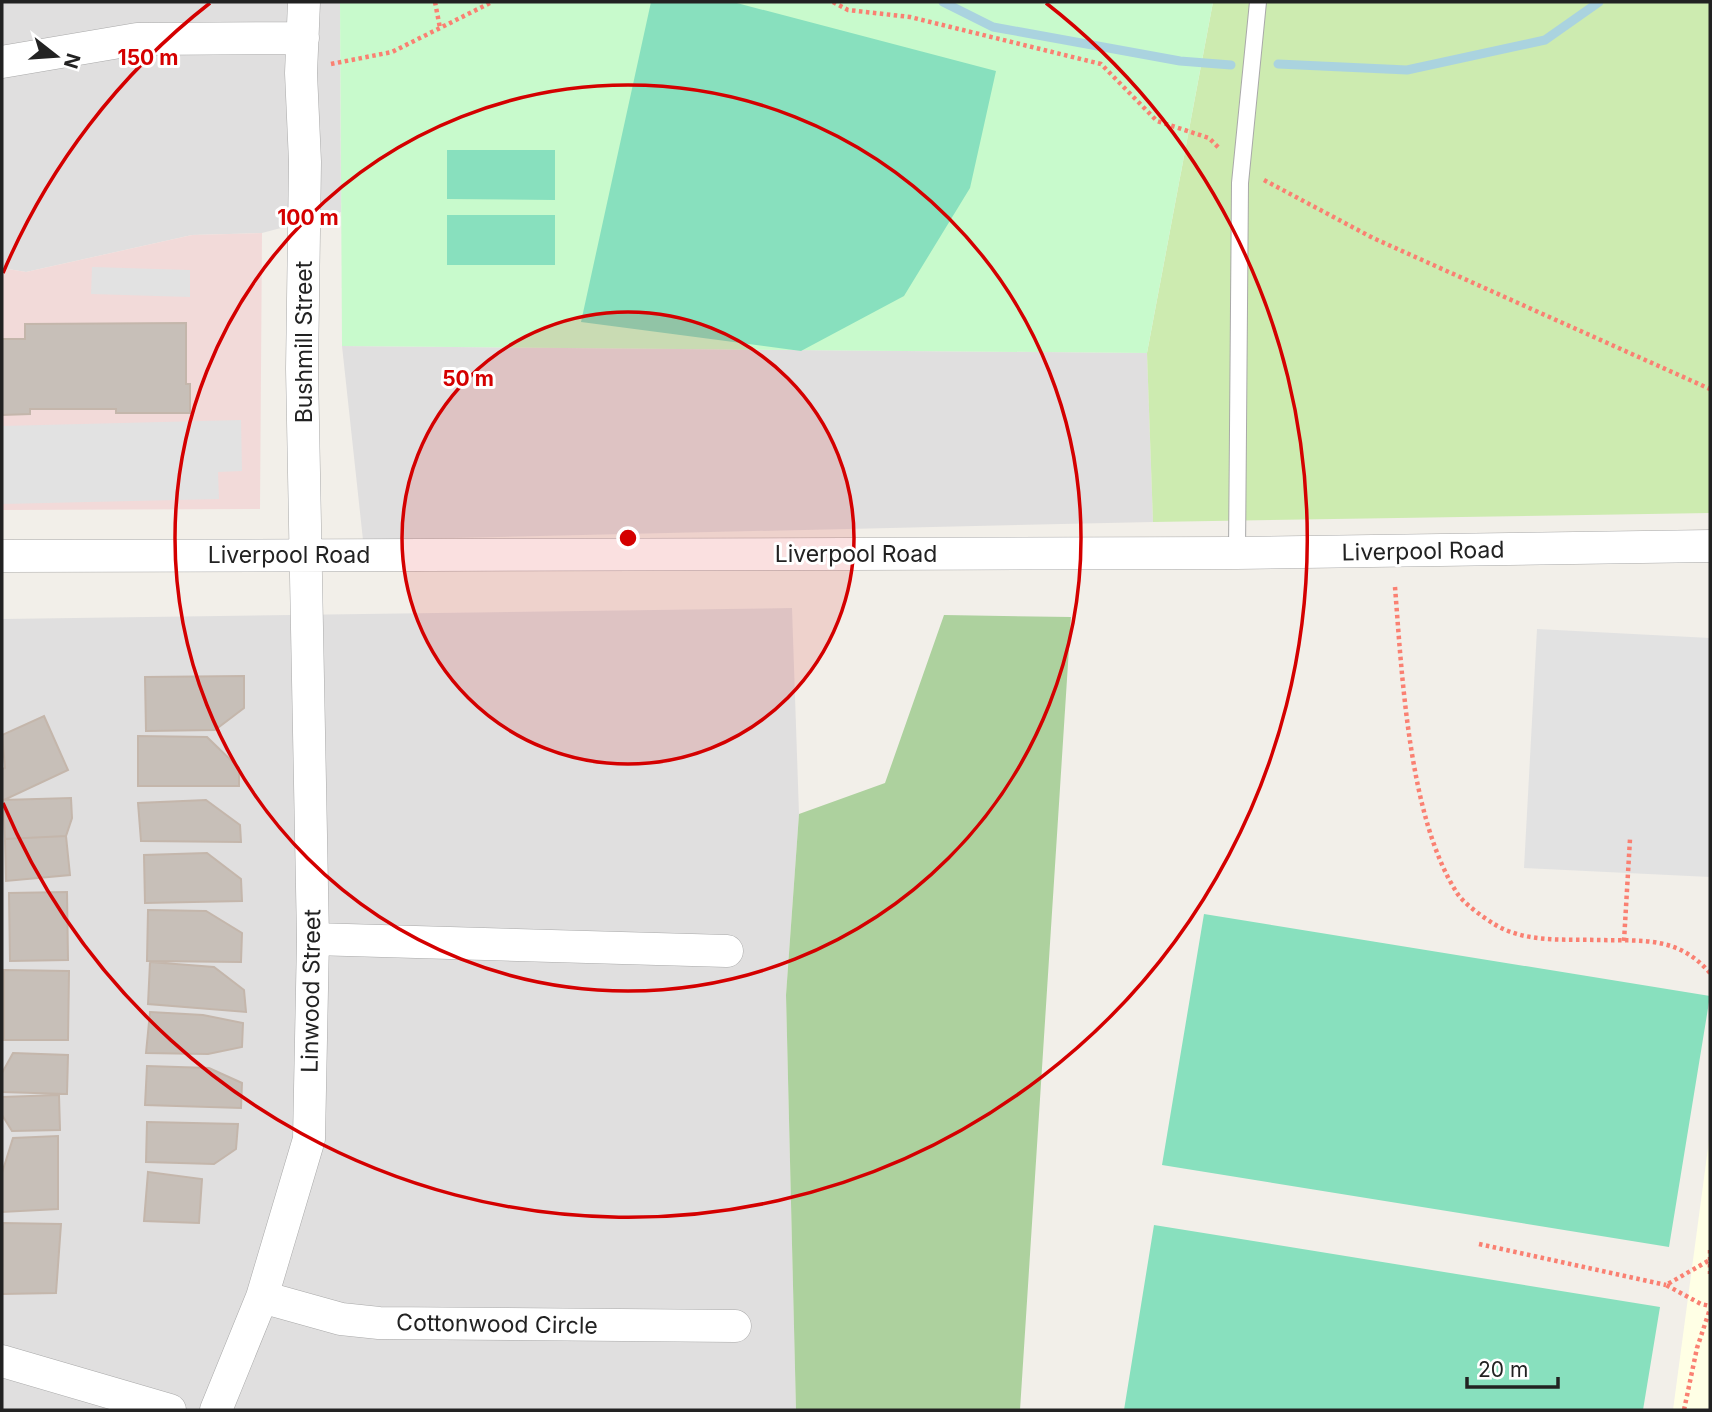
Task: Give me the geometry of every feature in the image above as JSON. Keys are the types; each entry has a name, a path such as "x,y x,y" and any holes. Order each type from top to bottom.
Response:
{"street":[{"name":"Bushmill Street","path":"304,2 301,73 305,162 302,369 307,555"},
{"path":"2,62 137,39 303,37"},
{"name":"Liverpool Road","path":"2,555 1237,553 1710,546"},
{"name":"Linwood Street","path":"216,1410 262,1297 309,1139 313,939 307,555"},
{"path":"313,939 727,951"},
{"name":"Cottonwood Circle","path":"262,1297 341,1319 379,1323 735,1326"},
{"path":"2,1361 170,1410"}],"lane":[{"path":"1237,553 1242,169 1258,2"}],"path":[{"path":"435,2 440,28"},
{"path":"301,73 392,52 492,2"},
{"path":"834,2 848,10 910,17 1101,64 1157,121 1209,138 1242,169 1373,238 1710,389"},
{"path":"1395,587 1410,743 1433,843 1458,896 1496,925 1534,939 1663,942 1698,960 1710,974"},
{"path":"1624,941 1630,839"},
{"path":"1479,1244 1666,1286 1710,1307 1697,1348 1684,1410"},
{"path":"1710,1250 1710,1274"},
{"path":"1666,1286 1708,1261"}],"shaded area":[{"path":"2,2 340,2 341,212 262,233 192,235 26,272 2,268"},
{"path":"262,233 260,509 2,510 2,268 26,272 192,235"},
{"path":"92,267 190,270 190,297 91,294"},
{"path":"342,346 1147,353 1153,522 363,540"},
{"path":"241,420 242,471 218,472 219,499 2,504 2,426"},
{"path":"792,608 799,814 786,995 796,1410 2,1410 2,619"},
{"path":"1537,629 1710,638 1710,877 1524,868"},
{"path":"1710,1133 1710,1410 1673,1410"}],"green space":[{"path":"340,2 1213,2 1147,353 342,346"},
{"path":"651,2 733,2 996,71 970,188 904,296 801,351 581,322"},
{"path":"1213,2 1710,2 1710,513 1153,522 1147,353"},
{"path":"447,150 555,150 555,200 447,199"},
{"path":"447,215 555,215 555,265 447,265"},
{"path":"944,615 1071,617 1020,1410 796,1410 786,995 799,814 885,783"},
{"path":"1204,914 1710,996 1669,1247 1162,1165"},
{"path":"1154,1225 1660,1307 1643,1410 1124,1410"}],"building":[{"path":"186,323 186,384 190,384 190,413 116,413 116,409 30,409 30,414 2,415 2,339 25,339 25,324"},
{"path":"244,676 244,708 215,730 146,731 145,677"},
{"path":"44,716 68,770 2,801 2,769 5,768 2,735"},
{"path":"138,736 207,737 239,768 239,786 138,786"},
{"path":"71,798 72,818 66,836 5,839 3,800"},
{"path":"206,800 240,825 241,842 141,841 138,803"},
{"path":"66,836 70,875 6,881 5,839"},
{"path":"207,853 241,879 242,901 145,903 144,855"},
{"path":"67,892 68,960 10,961 9,893"},
{"path":"148,910 206,911 242,933 241,962 147,961"},
{"path":"150,962 214,967 244,990 246,1012 148,1004"},
{"path":"4,970 69,971 68,1040 4,1040"},
{"path":"150,1012 203,1015 243,1023 242,1047 208,1054 146,1053"},
{"path":"13,1053 68,1055 67,1094 2,1092 2,1073"},
{"path":"147,1066 209,1068 242,1083 241,1108 145,1105"},
{"path":"59,1095 60,1130 12,1131 2,1115 2,1097"},
{"path":"147,1122 238,1124 236,1149 214,1164 146,1162"},
{"path":"58,1136 58,1209 2,1212 2,1173 13,1138"},
{"path":"148,1172 202,1179 199,1223 144,1221"},
{"path":"3,1223 61,1224 56,1293 2,1294"}],"waterway":[{"path":"943,2 993,27 1180,61 1231,65"},
{"path":"1278,64 1407,70 1545,40 1599,2"}]}
